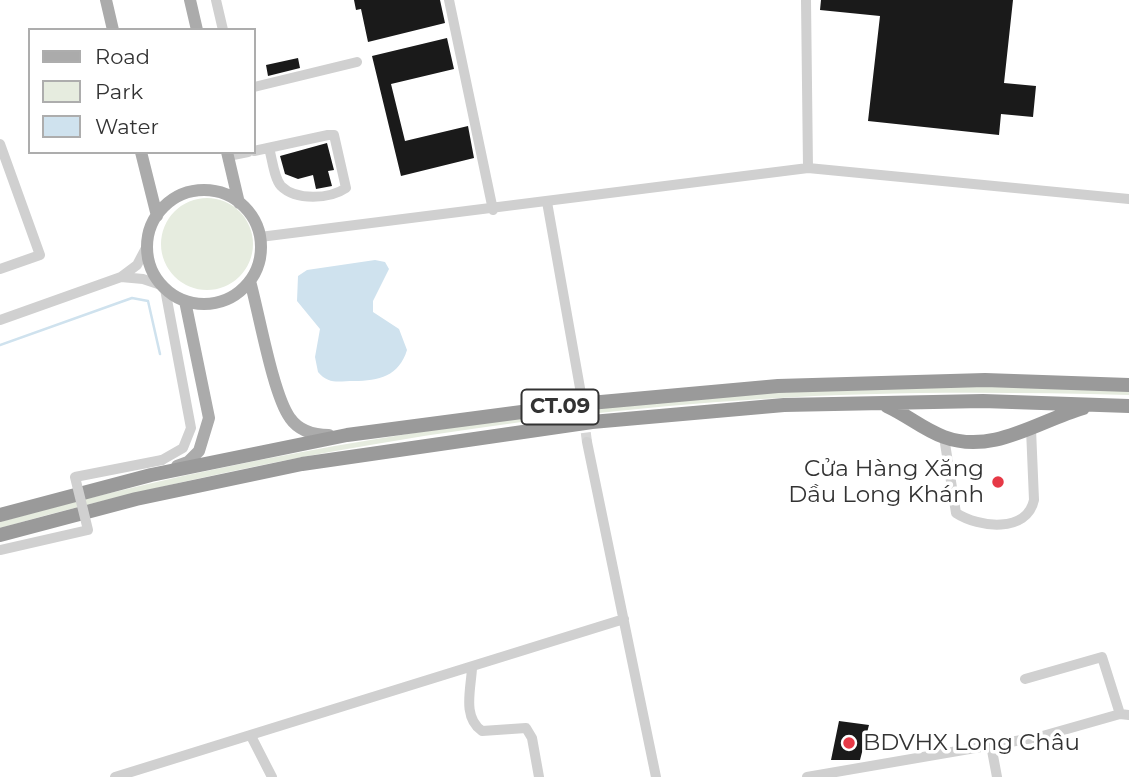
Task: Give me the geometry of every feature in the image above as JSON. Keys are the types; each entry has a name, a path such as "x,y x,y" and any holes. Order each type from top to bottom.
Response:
{"highway":[{"name":"CT.09","path":"0,515 151,475 347,435 590,403 778,386 985,380 1129,385"},
{"name":"CT.09","path":"0,535 136,499 302,464 592,422 784,405 983,401 1129,406"},
{"path":"879,403 909,415 944,437 965,441 1007,438 1093,405"}],"main road":[{"path":"106,0 113,28"},
{"path":"190,0 197,28"},
{"path":"142,154 157,216"},
{"path":"228,154 239,203"},
{"path":"195,191 215,192 239,203 252,216 260,237 260,257 250,281 235,295 220,302 203,304 185,301 163,287 150,267 147,246 157,216 173,200 195,191"},
{"path":"250,281 281,399 291,419 315,435 347,435"},
{"path":"151,475 188,462 199,451 209,418 185,301"}],"street":[{"path":"216,0 223,28"},
{"path":"449,0 493,210"},
{"path":"806,0 808,168"},
{"path":"256,87 358,62"},
{"path":"256,151 334,135 346,188 309,197 286,188 278,181 269,148"},
{"path":"0,144 40,255 0,269"},
{"path":"260,237 493,210 808,168 1129,199"},
{"path":"547,202 580,388"},
{"path":"0,320 121,277 136,265 147,246"},
{"path":"1,551 88,530 75,478 162,460 183,448 191,428 163,287 143,279 121,277"},
{"path":"944,437 956,513 967,520 985,524 1016,522 1026,519 1032,512 1034,500 1031,429"},
{"path":"587,442 656,777"},
{"path":"115,777 624,619"},
{"path":"807,777 1039,737 1125,715 1102,657 1025,680"},
{"path":"472,668 469,713 474,724 482,731 526,729 532,738 539,777"},
{"path":"251,736 272,777"},
{"path":"991,745 997,777"}],"green space":[{"path":"207,198 225,201 240,211 250,226 253,244 250,262 240,277 225,287 207,290 189,287 174,277 164,262 161,244 164,226 174,211 189,201"},
{"path":"1029,386 1129,389 1129,395 900,393 762,399 570,416 282,461 93,503 0,528 0,522 147,484 296,453 446,428 738,394"}],"water":[{"path":"375,260 385,262 389,269 373,301 373,312 399,329 407,350 399,366 380,378 330,381 318,372 315,357 320,329 297,301 298,276 307,270"}],"building":[{"path":"354,0 440,0 445,23 368,42 361,9 356,10"},
{"path":"821,0 1013,0 1004,83 1036,86 1033,117 1001,114 999,135 868,121 880,16 820,10"},
{"path":"447,38 454,69 391,84 405,141 468,126 474,158 401,176 372,56"},
{"path":"298,58 300,68 268,76 266,65"},
{"path":"327,143 334,170 328,171 332,186 316,189 313,175 298,179 285,174 280,156"},
{"name":"BDVHX Long Châu","path":"839,721 869,725 860,760 831,760"}],"waterway":[{"path":"0,345 132,298 148,301 160,354"}],"tunnel":[{"path":"580,388 587,442"}],"place":[{"name":"Cửa Hàng Xăng Dầu Long Khánh","path":"998,482"},
{"name":"BDVHX Long Châu","path":"849,743"}]}
